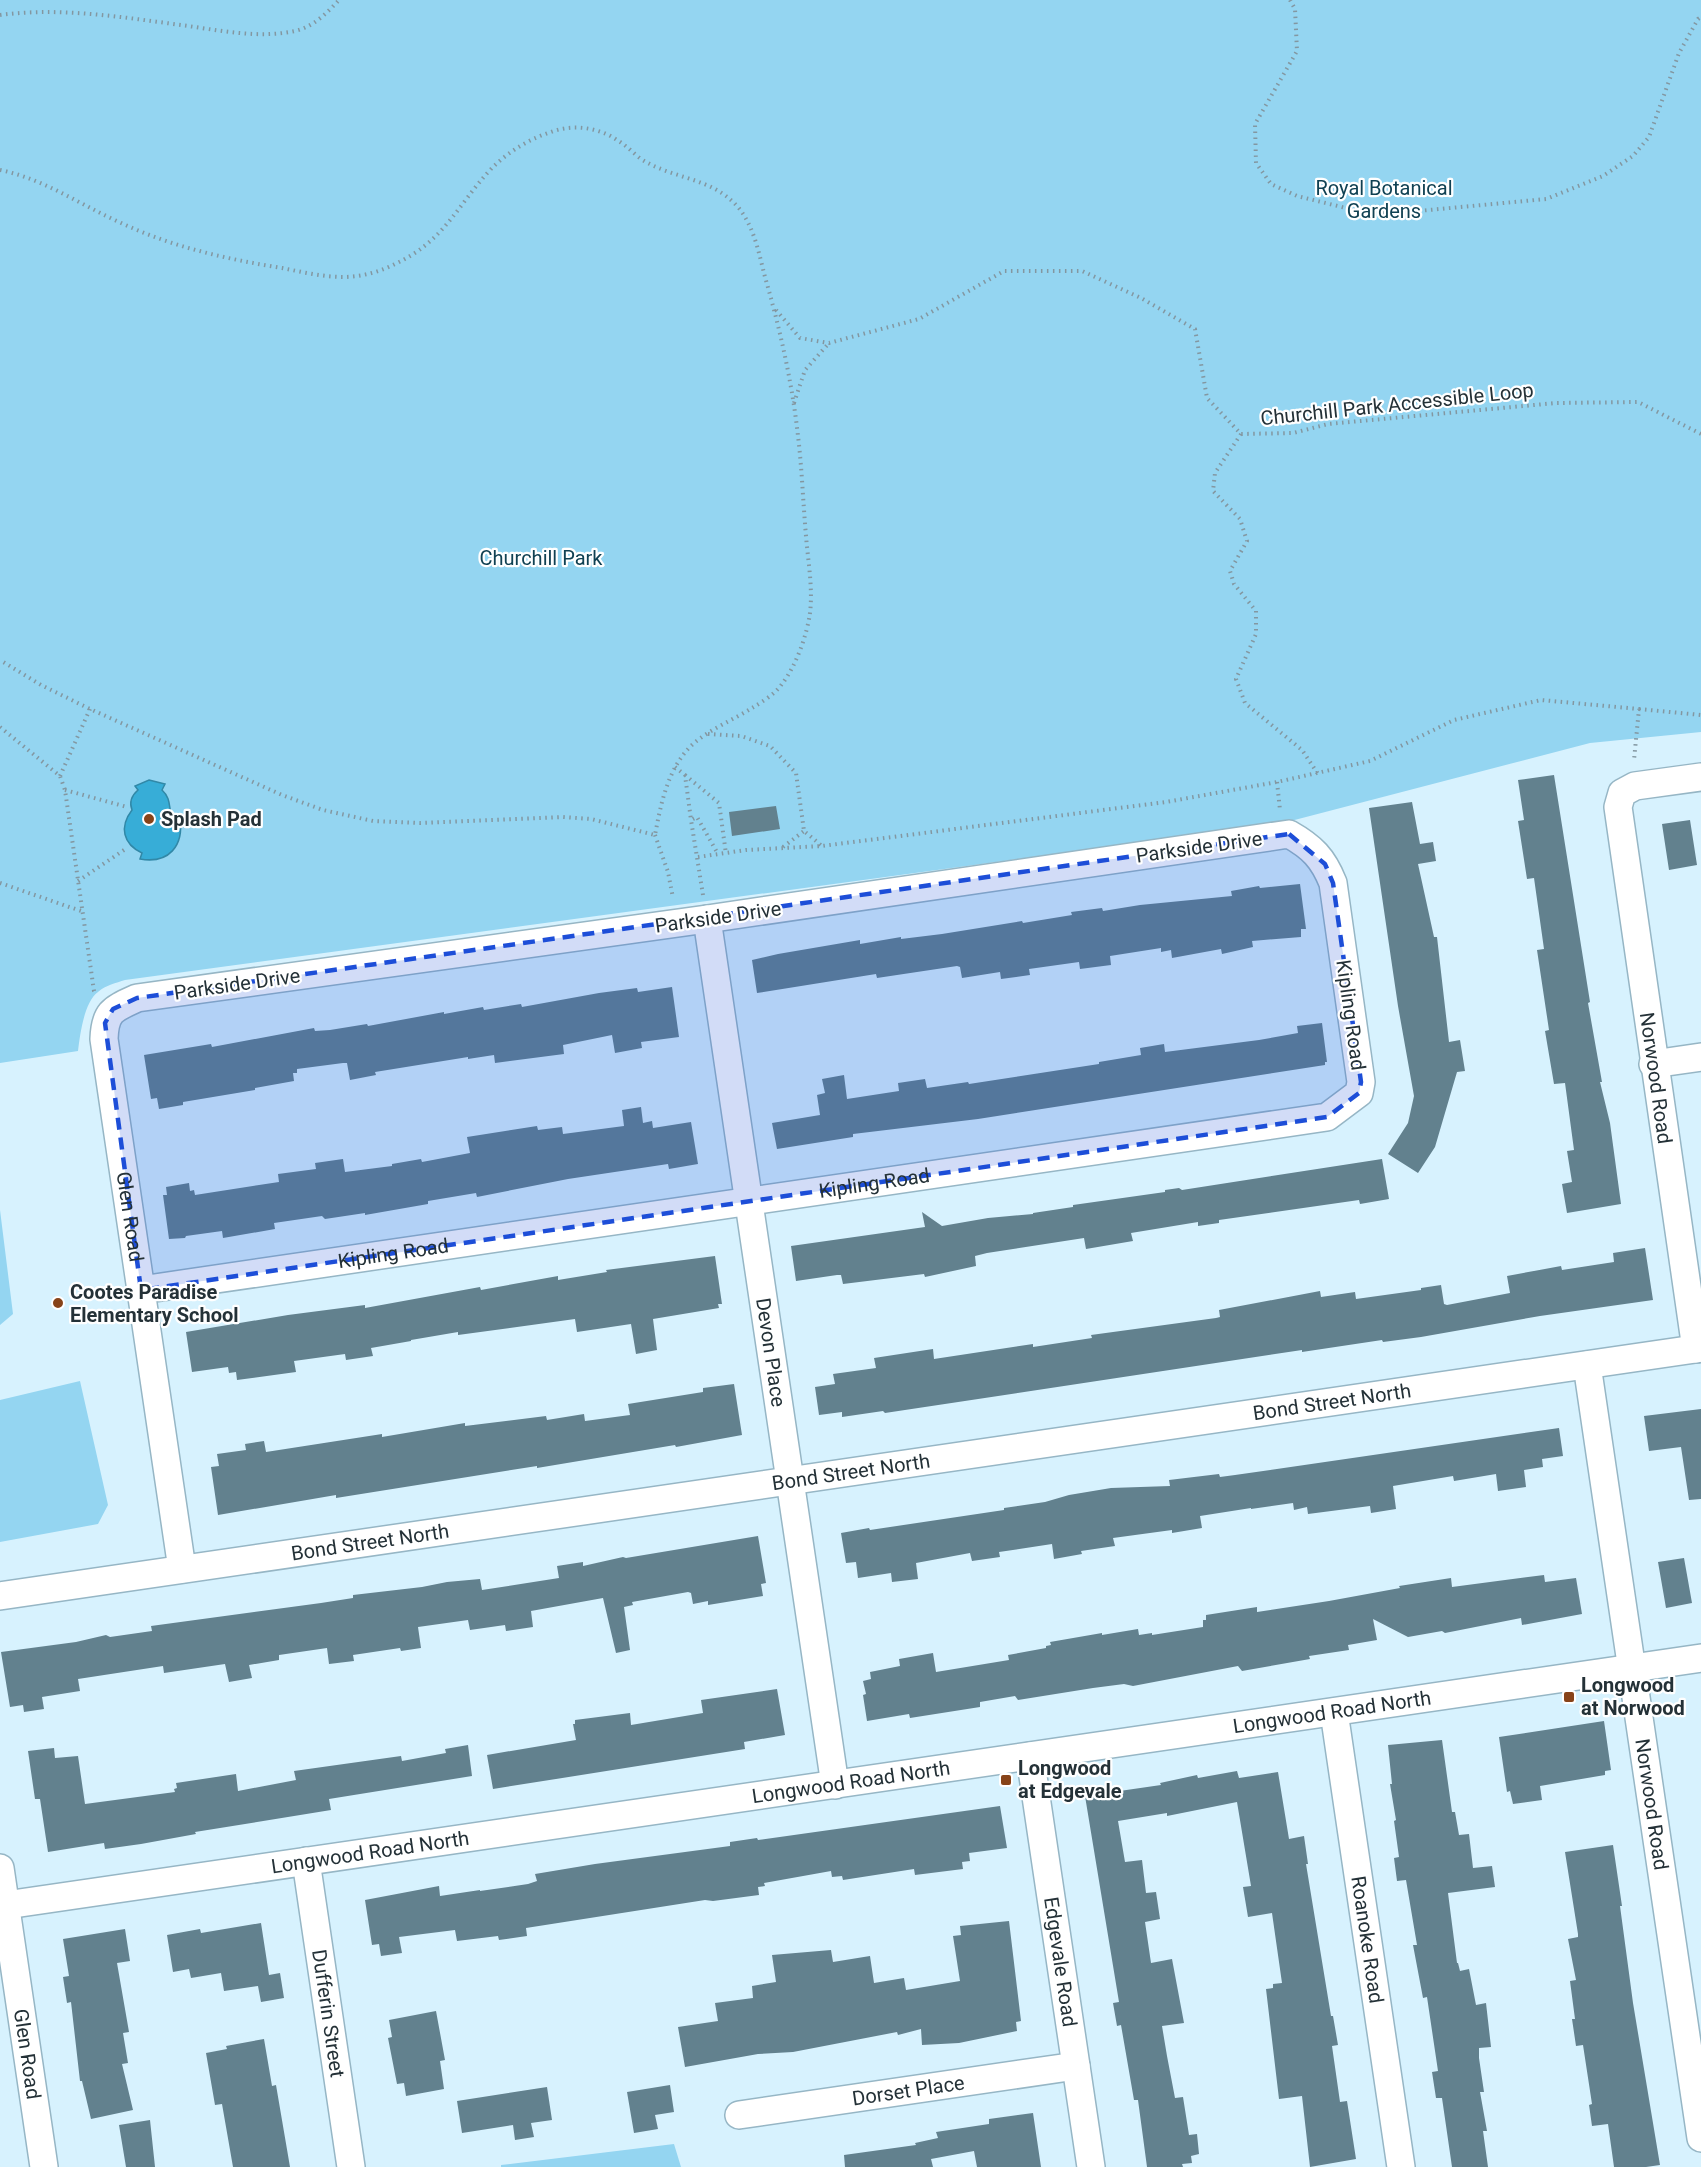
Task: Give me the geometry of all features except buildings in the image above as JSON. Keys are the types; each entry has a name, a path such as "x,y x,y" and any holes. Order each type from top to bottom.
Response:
{"street":[{"path":"1625,797 1701,777"},
{"name":"Norwood Road","path":"1625,797 1653,1064 1698,1348"},
{"name":"Parkside Drive","path":"113,1009 137,998 707,919 1289,834 1303,842 1318,856"},
{"name":"Kipling Road","path":"141,1290 1327,1117 1359,1093 1361,1082 1333,883 1325,864 1318,856"},
{"name":"Devon Place","path":"707,919 835,1785"},
{"name":"Glen Road","path":"113,1009 105,1023 104,1039 182,1569"},
{"path":"1653,1064 1701,1057"},
{"name":"Bond Street North","path":"0,1596 1698,1348"},
{"name":"Norwood Road","path":"1587,1365 1632,1669 1690,1990 1701,2138"},
{"name":"Longwood Road North","path":"3,1905 1701,1659"},
{"name":"Roanoke Road","path":"1334,1712 1401,2167"},
{"name":"Edgevale Road","path":"1030,1756 1091,2167"},
{"name":"Dufferin Street","path":"306,1861 351,2167"},
{"name":"Glen Road","path":"0,1868 3,1905 44,2167"},
{"name":"Dorset Place","path":"740,2115 1076,2066"}],"path":[{"path":"0,15 32,10 90,12 246,34 296,31 325,16 339,0"},
{"path":"1290,0 1296,9 1297,51 1255,124 1256,163 1271,184 1297,196 1358,211 1397,213 1546,200 1603,176 1633,156 1649,137 1679,53 1701,17"},
{"path":"0,170 28,176 120,223 160,240 213,256 323,276 362,276 384,269 418,252 436,238 495,165 518,147 555,130 573,127 604,133 616,139 642,160 660,169 702,182 719,191 736,206 746,219 756,244 784,348 798,437 810,613 795,659 782,685 755,706 693,744 675,767 666,788 655,835 668,872 676,923"},
{"name":"Churchill Park Accessible Loop","path":"774,308 800,338 829,343 919,320 1004,271 1082,271 1141,298 1195,329 1207,398 1241,434 1293,433 1328,424 1556,403 1638,402 1701,434"},
{"path":"794,403 805,370 829,343"},
{"path":"1241,434 1215,473 1213,491 1240,519 1247,541 1230,572 1234,584 1256,611 1256,634 1236,679 1245,703 1302,750 1318,774"},
{"path":"0,660 41,685 90,709 282,795 323,810 373,821 420,823 563,818 612,824 655,835"},
{"path":"698,857 746,850 822,846 1166,802 1318,774 1370,761 1454,720 1541,700 1701,715"},
{"path":"60,776 90,709"},
{"path":"1625,797 1640,709"},
{"path":"0,727 60,776 65,790 94,991 113,1009"},
{"path":"707,734 741,736 770,746 796,773 804,831 822,846"},
{"path":"675,767 719,803 726,854"},
{"path":"685,775 707,919"},
{"path":"65,790 127,807"},
{"path":"691,820 697,817 718,854"},
{"path":"782,848 804,831"},
{"path":"78,881 127,848"},
{"path":"0,883 81,911"}],"highlighted area":[{"path":"1289,834 1325,864 1333,883 1361,1082 1359,1093 1327,1117 141,1290 105,1023 113,1009 137,998"}],"green space":[{"name":"Churchill Park","path":"0,0 1701,0 1701,732 1590,743 1283,823 125,980 104,988 89,1003 78,1051 0,1063"},
{"path":"0,1210 13,1314 0,1325"},
{"path":"80,1381 108,1505 98,1524 0,1542 0,1400"},
{"path":"674,2144 681,2167 501,2167 501,2165"}],"shaded area":[{"name":"Splash Pad","path":"149,780 165,784 162,790 169,801 173,820 180,818 181,828 177,845 172,851 159,859 150,860 140,859 142,853 127,840 124,829 132,810 131,799 138,790 135,786"}],"place":[{"name":"Splash Pad","path":"149,819"},
{"name":"Cootes Paradise Elementary School","path":"58,1303"},
{"name":"Longwood at Norwood","path":"1569,1697"},
{"name":"Longwood at Edgevale","path":"1006,1780"}],"park label":[{"name":"Royal Botanical Gardens","path":"1384,200"}]}
